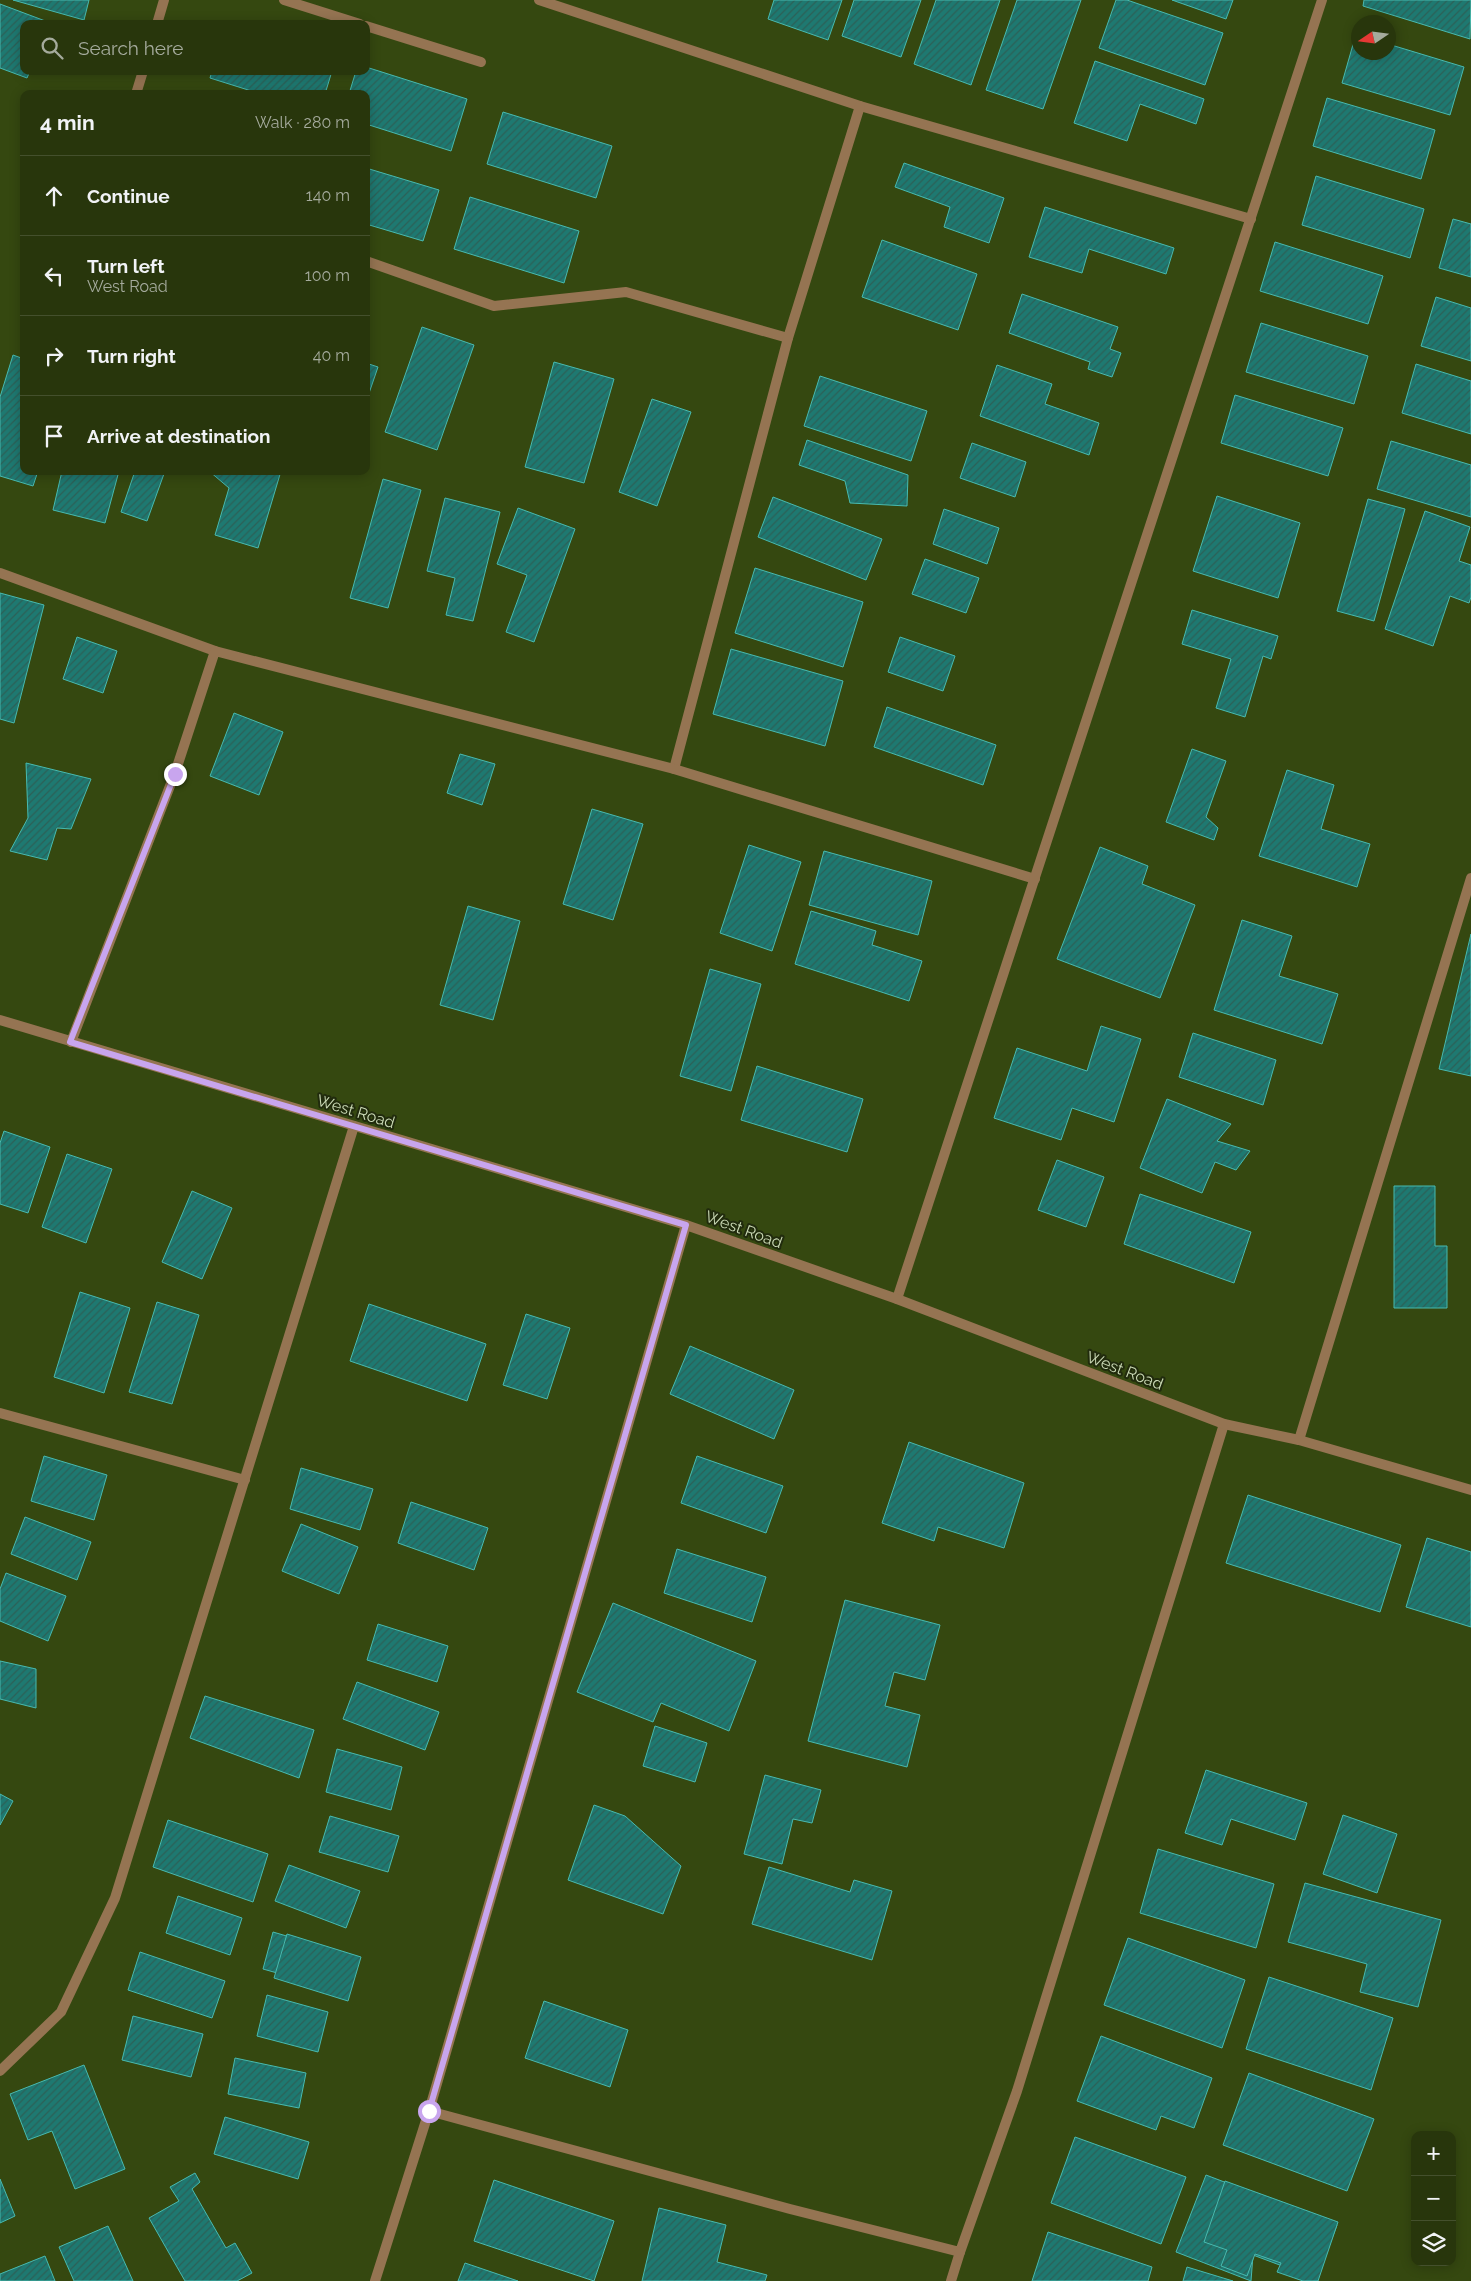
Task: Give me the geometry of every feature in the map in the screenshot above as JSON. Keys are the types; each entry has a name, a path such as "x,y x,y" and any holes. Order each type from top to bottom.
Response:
{"street":[{"path":"158,20 164,0"},
{"path":"284,0 347,20"},
{"path":"539,0 562,4 860,106 1251,219"},
{"path":"897,1299 1322,0"},
{"path":"370,27 481,62"},
{"path":"137,90 142,75"},
{"path":"674,769 788,338 860,106"},
{"path":"370,262 494,306 626,292 788,338"},
{"path":"0,573 215,651 674,769 1035,879"},
{"path":"70,1042 175,774 215,651"},
{"path":"1299,1440 1471,878"},
{"name":"West Road","path":"0,1020 686,1225 897,1299 1224,1424 1299,1440 1471,1490"},
{"path":"0,2071 61,2012 115,1898 354,1126"},
{"path":"375,2281 429,2111 686,1225"},
{"path":"0,1413 245,1480"},
{"path":"952,2281 960,2252 1018,2091 1224,1424"},
{"path":"429,2111 790,2209 960,2252"}],"building":[{"path":"13,0 89,0 84,20"},
{"path":"774,0 842,0 828,40 768,19"},
{"path":"854,0 921,0 901,57 842,36"},
{"path":"936,0 1000,0 971,85 914,64"},
{"path":"1017,0 1081,0 1043,109 986,90"},
{"path":"1116,0 1127,0 1223,33 1205,85 1099,48"},
{"path":"1172,0 1233,0 1226,19"},
{"path":"1364,0 1471,0 1470,39 1396,15 1363,6"},
{"path":"0,4 43,20 20,20 20,75 28,75 27,78 0,68"},
{"path":"1396,46 1464,67 1450,115 1342,83 1351,52 1351,60 1396,60"},
{"path":"1095,61 1204,99 1196,124 1140,104 1127,141 1074,123"},
{"path":"370,68 467,99 451,151 370,125 370,90 350,90 355,75 370,75"},
{"path":"211,75 331,75 326,90 248,90 210,78"},
{"path":"1327,98 1435,130 1421,179 1313,146"},
{"path":"503,112 612,146 596,198 487,164"},
{"path":"904,163 1004,198 989,243 944,227 950,207 895,187"},
{"path":"370,169 439,190 423,241 370,225"},
{"path":"1316,176 1424,209 1410,258 1302,225"},
{"path":"470,197 579,231 564,283 454,249"},
{"path":"1045,207 1174,248 1166,274 1089,249 1082,273 1029,257"},
{"path":"1453,219 1471,224 1471,277 1439,268"},
{"path":"882,240 977,274 958,330 862,297"},
{"path":"1275,242 1383,276 1368,324 1260,291"},
{"path":"1022,294 1118,327 1110,349 1121,353 1112,377 1088,369 1090,362 1009,333"},
{"path":"1436,297 1471,308 1471,361 1421,346"},
{"path":"1261,323 1368,356 1354,404 1246,372"},
{"path":"422,327 474,345 437,450 385,432"},
{"path":"13,355 20,358 20,475 37,475 33,486 0,476 0,397"},
{"path":"554,362 614,379 584,483 525,467"},
{"path":"370,364 378,367 370,390"},
{"path":"1416,364 1471,381 1471,434 1402,413"},
{"path":"997,365 1052,384 1045,404 1099,423 1089,455 980,416"},
{"path":"820,376 927,411 911,461 804,426"},
{"path":"1235,395 1343,428 1328,476 1221,443"},
{"path":"652,399 691,412 657,506 619,492"},
{"path":"807,440 908,475 907,506 850,503 845,481 799,465"},
{"path":"1391,441 1471,465 1471,517 1377,489"},
{"path":"972,443 1026,462 1015,497 960,478"},
{"path":"61,475 118,475 105,523 53,510"},
{"path":"134,475 164,475 147,521 121,512"},
{"path":"214,475 280,475 258,548 215,535 229,488"},
{"path":"383,479 421,490 388,608 350,598"},
{"path":"1217,496 1300,523 1278,598 1193,571"},
{"path":"773,497 882,539 866,580 758,537"},
{"path":"445,498 500,512 473,621 446,615 455,578 427,571"},
{"path":"1368,499 1405,509 1374,621 1337,611"},
{"path":"518,508 575,529 534,642 506,632 527,575 497,564"},
{"path":"944,509 999,528 987,564 933,544"},
{"path":"1425,511 1470,527 1459,561 1471,565 1471,597 1469,603 1450,596 1433,646 1385,629"},
{"path":"925,559 979,578 966,613 912,594"},
{"path":"755,568 863,602 843,667 735,633"},
{"path":"0,593 44,605 14,723 0,719"},
{"path":"1192,610 1278,636 1271,659 1263,656 1245,717 1216,708 1231,659 1182,644"},
{"path":"77,637 117,651 103,693 63,679"},
{"path":"900,637 955,656 943,691 888,672"},
{"path":"731,649 843,681 825,746 713,714"},
{"path":"887,707 996,745 983,785 874,747"},
{"path":"234,713 283,732 259,795 210,776"},
{"path":"1192,749 1226,761 1206,817 1218,828 1214,840 1166,822"},
{"path":"460,754 495,764 482,805 447,793"},
{"path":"26,763 91,779 71,829 57,828 47,860 10,851 28,818"},
{"path":"1287,770 1334,785 1321,829 1370,844 1357,887 1259,856"},
{"path":"592,809 643,824 613,920 563,904"},
{"path":"749,845 801,862 772,951 720,933"},
{"path":"1100,847 1148,866 1142,884 1195,905 1160,998 1057,959"},
{"path":"824,851 932,881 918,935 809,905"},
{"path":"468,906 520,921 493,1020 440,1005"},
{"path":"811,911 876,931 872,945 922,961 909,1001 795,964"},
{"path":"1242,920 1292,936 1279,976 1338,994 1322,1044 1214,1010"},
{"path":"1471,934 1471,1076 1439,1069"},
{"path":"710,969 761,984 731,1091 680,1076"},
{"path":"1101,1026 1141,1039 1114,1122 1072,1108 1061,1140 994,1118 1017,1048 1087,1071"},
{"path":"1193,1033 1276,1060 1263,1105 1179,1077"},
{"path":"757,1066 863,1099 847,1152 741,1120"},
{"path":"1167,1099 1231,1124 1217,1141 1250,1151 1236,1170 1215,1162 1202,1193 1140,1168"},
{"path":"4,1131 50,1147 28,1213 0,1204 0,1143"},
{"path":"67,1154 112,1169 86,1243 42,1227"},
{"path":"1057,1160 1104,1177 1086,1227 1038,1210"},
{"path":"1394,1186 1435,1186 1435,1246 1447,1246 1447,1308 1394,1308"},
{"path":"192,1191 232,1208 202,1279 162,1262"},
{"path":"1140,1194 1251,1232 1234,1283 1124,1244"},
{"path":"80,1292 130,1308 104,1393 54,1377"},
{"path":"157,1302 199,1315 172,1404 129,1392"},
{"path":"369,1304 486,1344 467,1401 350,1361"},
{"path":"526,1314 570,1328 547,1399 503,1385"},
{"path":"690,1346 794,1390 774,1439 670,1394"},
{"path":"909,1442 1024,1483 1004,1548 938,1527 934,1541 882,1523"},
{"path":"44,1456 107,1475 94,1520 31,1501"},
{"path":"697,1456 783,1486 766,1533 681,1503"},
{"path":"301,1468 373,1489 360,1530 290,1509"},
{"path":"1248,1495 1401,1545 1380,1612 1226,1563"},
{"path":"411,1502 488,1528 474,1570 398,1543"},
{"path":"25,1517 91,1542 77,1580 11,1554"},
{"path":"301,1524 358,1547 339,1594 282,1571"},
{"path":"1427,1538 1471,1552 1471,1627 1406,1607"},
{"path":"677,1549 766,1577 752,1622 664,1593"},
{"path":"6,1573 66,1596 48,1641 0,1621 0,1589"},
{"path":"845,1600 940,1625 925,1680 894,1672 885,1706 920,1715 907,1767 808,1741"},
{"path":"613,1603 756,1661 729,1731 661,1703 653,1722 577,1692"},
{"path":"378,1624 448,1646 437,1682 367,1660"},
{"path":"0,1661 36,1669 36,1708 0,1699"},
{"path":"357,1682 439,1712 425,1750 343,1719"},
{"path":"205,1696 314,1730 299,1778 190,1738"},
{"path":"655,1726 707,1743 695,1782 643,1766"},
{"path":"337,1749 402,1767 391,1810 326,1792"},
{"path":"1206,1770 1307,1803 1295,1840 1231,1819 1222,1845 1185,1833"},
{"path":"765,1775 821,1790 812,1823 793,1819 782,1864 744,1854"},
{"path":"0,1794 13,1801 0,1825"},
{"path":"594,1805 625,1816 681,1866 663,1914 568,1880"},
{"path":"1343,1815 1397,1834 1377,1893 1323,1874"},
{"path":"330,1816 399,1836 388,1872 319,1852"},
{"path":"168,1820 268,1854 253,1902 153,1867"},
{"path":"1158,1849 1274,1884 1256,1948 1140,1913"},
{"path":"289,1865 360,1891 346,1928 275,1901"},
{"path":"769,1867 850,1892 854,1880 892,1891 872,1960 752,1924"},
{"path":"1305,1883 1441,1920 1418,2007 1360,1992 1367,1964 1288,1942"},
{"path":"178,1896 242,1918 230,1955 166,1933"},
{"path":"273,1932 358,1957 348,1993 263,1969"},
{"path":"287,1934 361,1957 348,2001 274,1978"},
{"path":"1128,1938 1245,1980 1222,2048 1104,2005"},
{"path":"140,1952 225,1981 212,2018 128,1990"},
{"path":"1269,1977 1393,2018 1371,2090 1246,2049"},
{"path":"267,1995 328,2012 318,2052 257,2036"},
{"path":"544,2001 628,2030 610,2087 525,2058"},
{"path":"133,2016 203,2034 191,2077 122,2060"},
{"path":"1101,2036 1212,2078 1194,2128 1161,2116 1156,2130 1077,2101"},
{"path":"235,2058 306,2073 299,2108 228,2094"},
{"path":"84,2065 125,2169 75,2189 52,2131 28,2140 10,2094"},
{"path":"1249,2073 1374,2119 1347,2191 1223,2145"},
{"path":"225,2117 309,2142 298,2179 214,2154"},
{"path":"1075,2137 1186,2177 1161,2244 1051,2203"},
{"path":"195,2173 200,2182 192,2189 226,2248 235,2243 252,2273 237,2281 185,2281 149,2218 179,2201 170,2187"},
{"path":"1206,2175 1337,2225 1317,2279 1253,2255 1251,2281 1176,2252"},
{"path":"0,2179 15,2216 0,2223"},
{"path":"494,2180 614,2221 594,2281 474,2241"},
{"path":"1225,2181 1338,2222 1318,2281 1303,2281 1277,2272 1281,2263 1255,2254 1247,2276 1221,2266 1227,2250 1204,2242"},
{"path":"659,2208 726,2225 717,2262 767,2275 765,2281 642,2281"},
{"path":"108,2226 133,2281 74,2281 59,2247"},
{"path":"1048,2232 1152,2267 1148,2281 1032,2281"},
{"path":"45,2256 55,2281 0,2281 0,2274"},
{"path":"465,2263 518,2281 458,2281"},
{"path":"1187,2267 1233,2281 1183,2281"}],"route":[{"path":"175,774 70,1042 686,1225 429,2111"}]}
